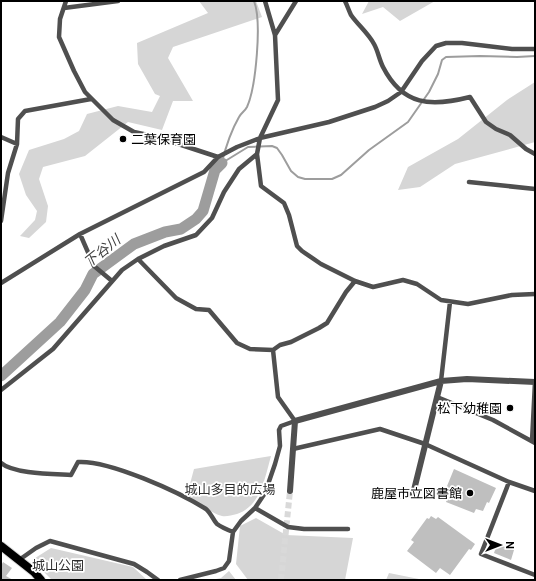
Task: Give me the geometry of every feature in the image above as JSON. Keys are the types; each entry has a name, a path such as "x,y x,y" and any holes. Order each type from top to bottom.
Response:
{"highway":[{"path":"1,546 41,580"}],"street":[{"path":"66,1 60,19 60,37 74,71 85,92 113,120 134,132 157,137 218,157"},
{"path":"64,8 118,1"},
{"path":"266,1 275,35 278,100 260,138 257,154 261,186 284,203 289,215 297,246 321,264 355,281 373,287 404,280 416,284 441,300 468,304 512,295 535,294"},
{"path":"275,35 296,1"},
{"path":"345,1 351,14 374,43 382,66 392,83 401,92 422,102 430,104 457,101 470,97 486,122 496,129 510,135 526,149 535,154"},
{"path":"1,283 80,234 204,172 218,157 237,147 260,138 329,122 375,107 388,101 401,92 422,61 436,46 446,43 462,43 512,49 535,49"},
{"path":"1,221 8,173 17,144 18,119 25,111 92,99"},
{"path":"1,137 17,144"},
{"path":"1,389 53,349 122,270 138,259 164,246 196,234 212,218 224,192 239,169 257,154"},
{"path":"469,182 535,189"},
{"path":"80,234 94,266 112,281"},
{"path":"138,259 176,298 196,309 209,310 237,342 250,349 273,350 280,345 291,342 327,323 346,292 355,281"},
{"path":"400,496 413,494 441,381 450,302"},
{"path":"273,350 278,397 295,421 290,491"},
{"path":"180,580 224,568 229,561 233,532 241,521 255,508 265,493 280,446 279,430 281,426 441,381 467,378 535,382 534,442 493,420 437,397"},
{"path":"293,449 380,430 425,444 509,482 535,490"},
{"path":"1,463 12,469 42,474 71,475 78,462 88,461 121,470 172,491 208,510 217,524 233,532"},
{"path":"509,482 481,554 535,575"},
{"path":"255,508 288,527 304,529 348,529"},
{"path":"19,560 36,548 50,541 134,564 158,580"}],"green space":[{"path":"199,1 256,1 262,17 173,47 168,58 193,101 173,101 162,130 128,122 85,156 43,167 39,179 48,206 46,222 29,238 20,236 35,220 37,211 26,195 19,174 29,150 64,139 79,131 87,114 118,106 152,112 160,96 155,94 138,64 137,43 208,13"},
{"path":"369,1 435,1 400,21 383,7 362,14"},
{"path":"535,82 535,142 455,164 420,187 398,190 408,167 458,139 507,100"},
{"name":"城山多目的広場","path":"271,456 261,490 257,498 252,505 237,514 225,516 218,515 187,495 194,469"},
{"path":"256,518 286,535 353,538 345,580 248,580 236,564 240,526"},
{"name":"城山公園","path":"51,548 133,567 147,580 52,580 32,560"},
{"path":"229,571 236,580 211,580 221,578"},
{"path":"389,573 419,579 423,580 386,580"}],"building":[{"path":"454,469 496,488 489,503 487,502 483,511 476,509 474,513 446,502 449,493 445,491"},
{"path":"431,516 436,519 438,517 475,544 471,550 469,549 450,575 440,568 436,573 407,551 414,542 411,540 427,518 429,519"},
{"path":"497,544 514,550 511,560 494,553"},
{"path":"3,562 12,568 6,576 13,580 1,580 1,566"}],"waterway":[{"path":"222,162 227,144 234,128 240,116 247,107 253,85 258,38 258,23 254,1"},
{"path":"222,163 248,147 272,146 277,148 291,171 298,177 305,179 332,179 341,175 369,150 408,122 429,92 438,74 442,60 446,57 535,56"},
{"name":"下谷川","path":"1,376 60,322 85,290 93,274 134,244 165,232 181,229 196,219 203,211 215,170 222,163"}],"tunnel":[{"path":"281,580 290,491"}],"place":[{"name":"二葉保育園","path":"123,139"},
{"name":"松下幼稚園","path":"510,408"},
{"name":"鹿屋市立図書館","path":"470,493"}]}
